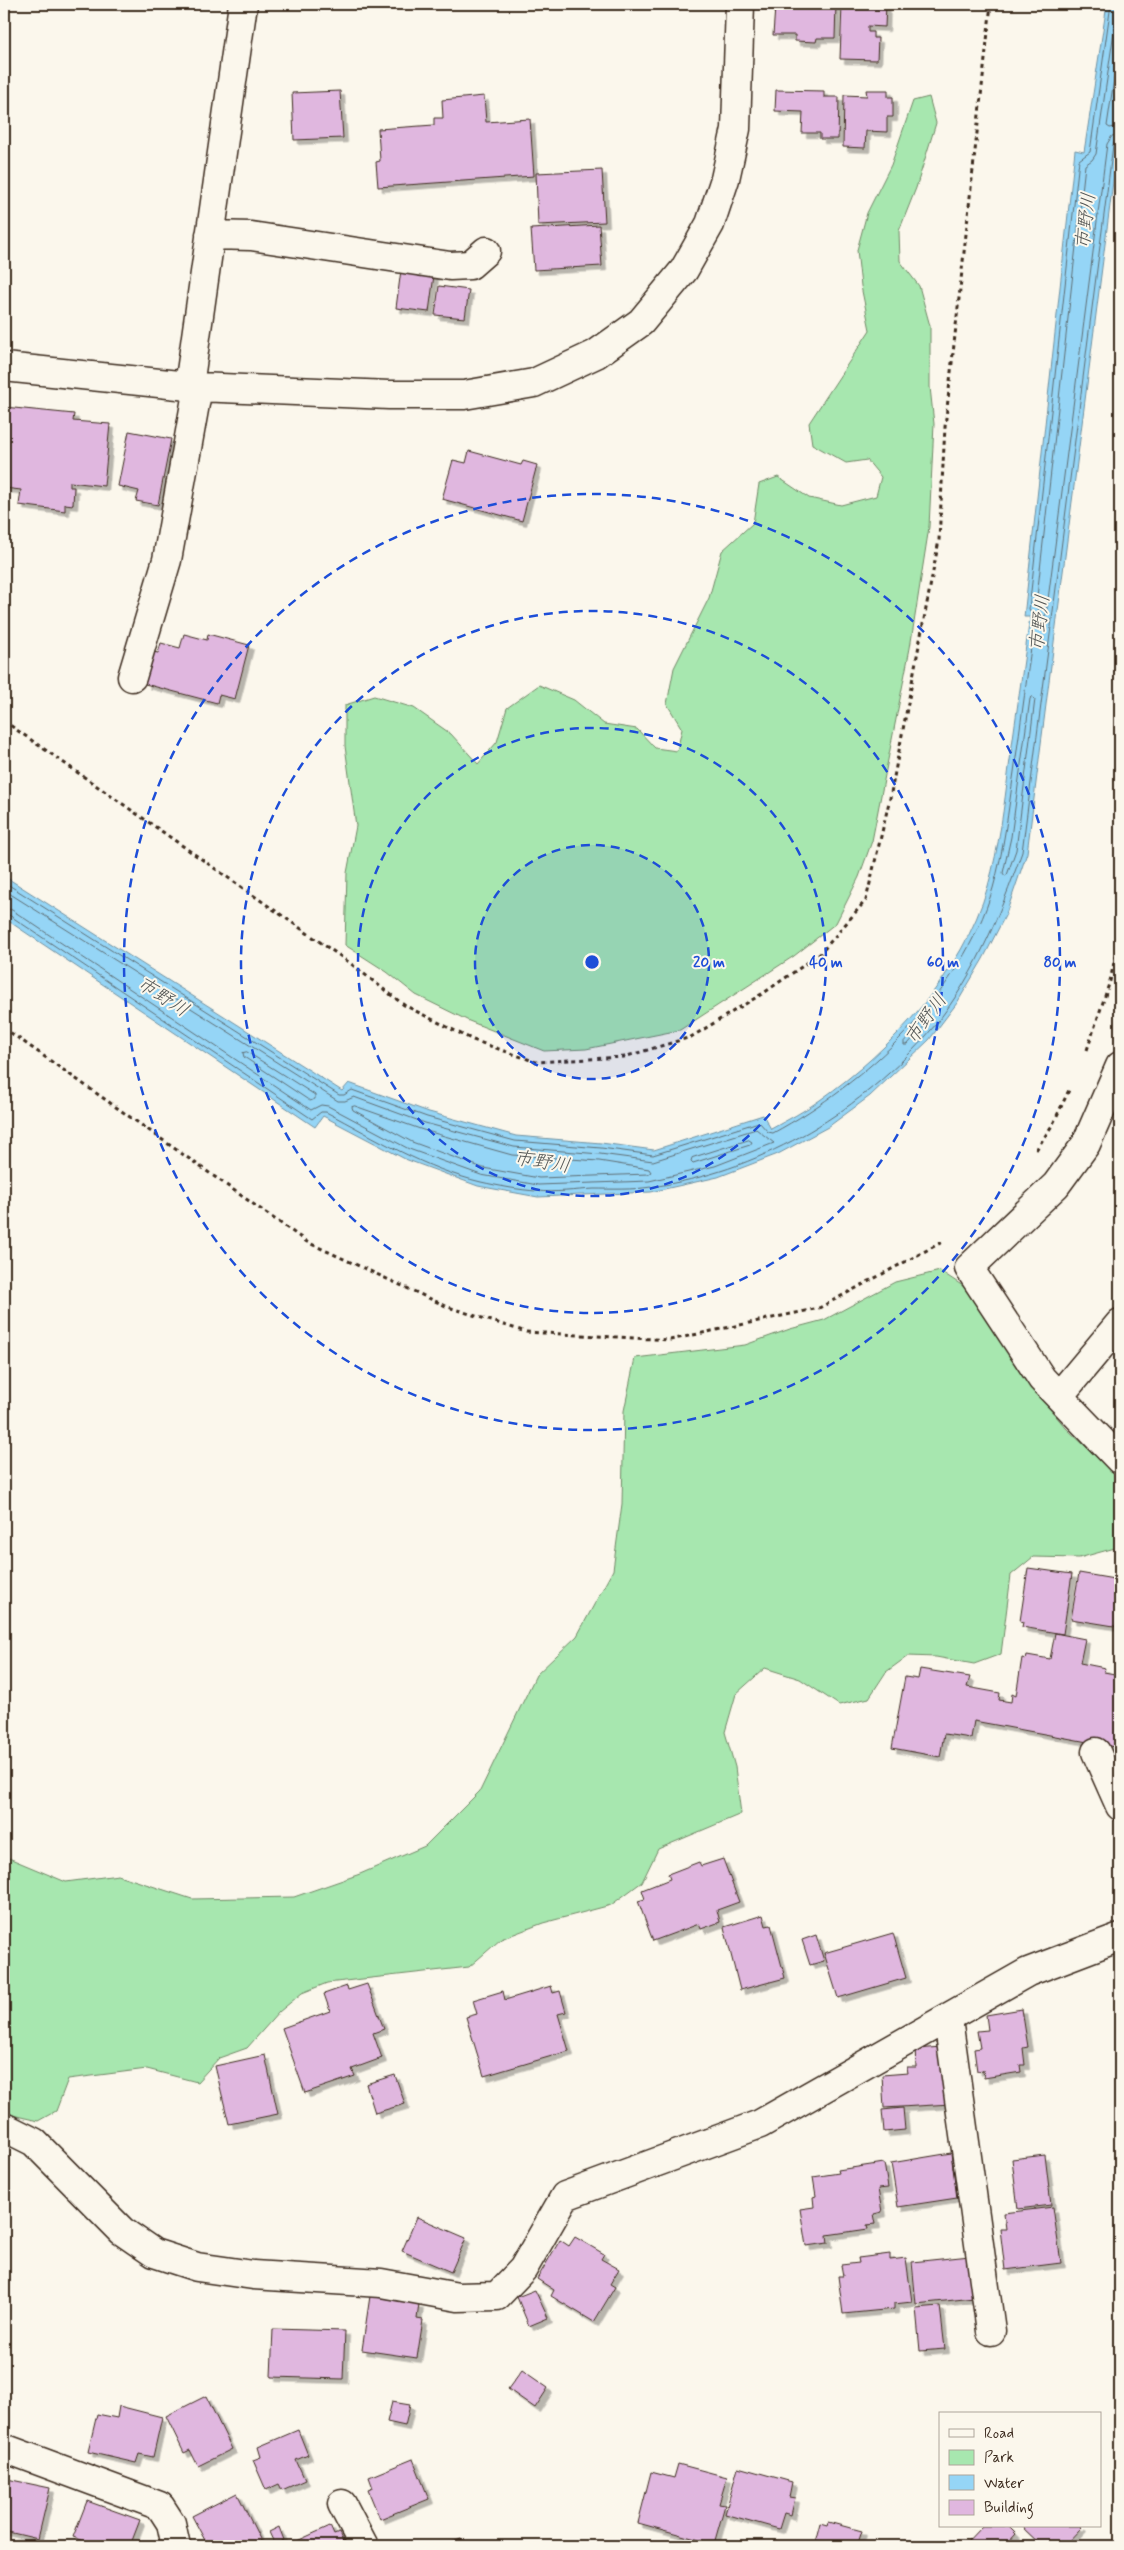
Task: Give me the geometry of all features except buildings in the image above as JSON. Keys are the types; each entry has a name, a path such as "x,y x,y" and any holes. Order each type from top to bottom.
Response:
{"street":[{"path":"132,677 167,560 193,387 210,235 243,4"},
{"path":"4,367 193,387 355,394 464,395 534,383 596,354 641,322 684,270 710,224 725,179 736,129 740,4"},
{"path":"210,235 251,236 450,266 470,265 486,251"},
{"path":"1120,1066 1086,1144 1056,1185 969,1268 1042,1379 1120,1460"},
{"path":"1059,1396 1120,1323"},
{"path":"1096,1752 1120,1806"},
{"path":"4,2127 34,2142 122,2231 154,2253 197,2267 253,2275 381,2283 458,2297 497,2296 523,2269 565,2196 760,2124 1028,1972 1120,1937"},
{"path":"948,2019 991,2331"},
{"path":"4,2448 160,2506 171,2523 176,2546"},
{"path":"342,2504 364,2546"}],"path":[{"path":"4,721 350,963 404,1006 473,1040 536,1062 624,1057 691,1037 765,992 820,954 866,900 890,798 939,540 945,427 991,4"},
{"path":"1084,1058 1110,981 1120,935"},
{"path":"4,1028 307,1242 448,1307 526,1332 670,1340 819,1308 945,1241"},
{"path":"1033,1154 1053,1124 1072,1083"}],"green space":[{"path":"929,97 936,123 916,188 899,231 900,261 919,286 930,326 930,387 934,424 929,527 910,648 872,841 859,877 836,923 794,956 680,1030 586,1049 544,1051 469,1021 416,995 387,972 345,945 347,873 356,826 345,746 345,705 374,696 414,708 451,734 478,764 497,742 507,708 539,685 574,700 604,724 637,729 655,748 677,751 682,729 667,704 674,668 709,598 722,551 753,523 759,484 778,477 809,498 841,505 876,496 881,477 867,460 846,463 812,444 809,423 870,330 861,286 857,250 867,213 891,165 913,101"},
{"path":"940,1271 963,1286 1029,1384 1066,1428 1120,1479 1120,1557 1115,1548 1079,1558 1033,1557 1011,1575 1001,1654 974,1664 936,1657 908,1656 886,1672 869,1698 839,1705 800,1679 765,1668 736,1694 725,1732 735,1767 741,1814 658,1849 642,1882 611,1905 543,1923 501,1939 469,1967 327,1983 302,1993 279,2012 247,2048 219,2058 197,2082 147,2069 68,2079 56,2111 38,2121 4,2113 4,1856 66,1882 118,1875 192,1899 294,1897 360,1874 425,1846 480,1791 536,1675 577,1636 613,1570 622,1504 624,1411 635,1358 745,1345 790,1329 824,1320 895,1282"}],"water":[{"name":"市野川","path":"1107,4 1120,4 1120,127 1027,853 1006,914 983,959 957,1003 929,1040 870,1096 828,1127 778,1154 718,1177 651,1192 538,1197 478,1186 405,1159 323,1116 315,1127 4,918 4,876 342,1091 349,1083 429,1112 516,1136 601,1143 654,1150 763,1115 771,1129 814,1104 847,1080 898,1033 943,978 977,918 992,871 1003,812 1030,617 1024,617 1075,150 1084,152"}]}
